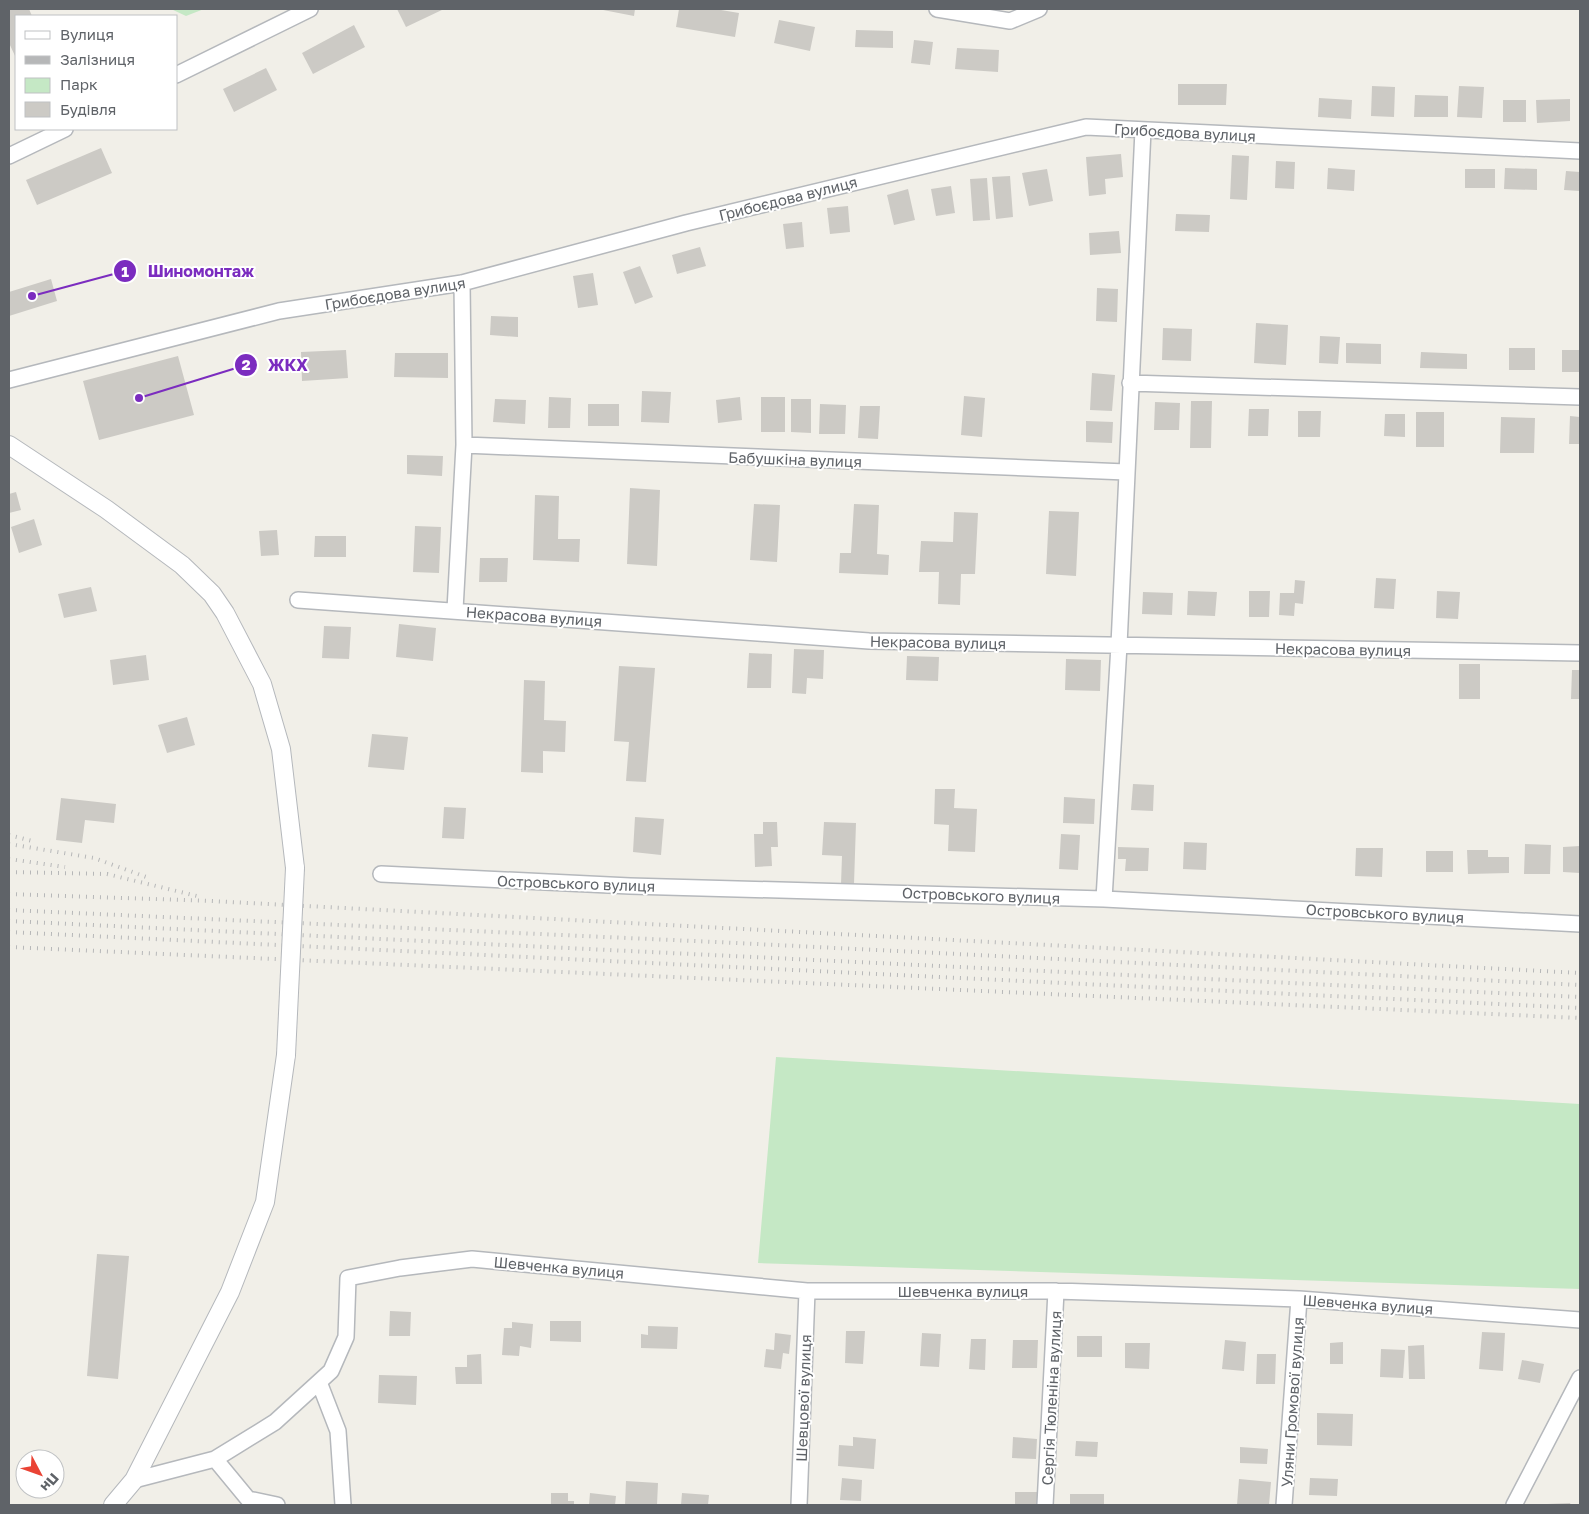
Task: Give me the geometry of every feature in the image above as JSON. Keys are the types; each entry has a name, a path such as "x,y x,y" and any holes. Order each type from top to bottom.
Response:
{"street":[{"path":"178,74 310,9"},
{"path":"937,9 1010,21 1039,9"},
{"name":"Грибоєдова вулиця","path":"9,380 279,312 462,283 686,223 1086,127 1580,151"},
{"path":"9,156 63,130"},
{"path":"1104,899 1119,645 1143,130"},
{"path":"455,610 464,445 462,283"},
{"path":"1130,383 1580,397"},
{"path":"9,445 106,509 182,565 212,594 225,613 262,684 281,749 295,868 286,1054 265,1202 230,1292 134,1480 113,1505"},
{"name":"Бабушкіна вулиця","path":"464,445 1126,472"},
{"name":"Некрасова вулиця","path":"298,600 869,641 1580,653"},
{"name":"Островського вулиця","path":"380,874 630,886 1104,899 1580,924"},
{"name":"Шевченка вулиця","path":"319,1382 331,1371 346,1337 348,1278 400,1268 472,1259 807,1291 1056,1291 1300,1299 1580,1320"},
{"name":"Шевцової вулиця","path":"799,1505 807,1291"},
{"name":"Сергія Тюленіна вулиця","path":"1046,1505 1056,1291"},
{"name":"Уляни Громової вулиця","path":"1284,1505 1300,1299"},
{"path":"1514,1505 1580,1378"},
{"path":"134,1480 215,1459 275,1422 319,1382 338,1431 343,1505"},
{"path":"215,1459 248,1499 277,1505"}],"green space":[{"path":"171,9 204,9 186,16"},
{"path":"776,1057 1580,1104 1580,1289 758,1263"}],"building":[{"path":"9,9 29,9 32,15 15,15 15,56 9,43"},
{"path":"397,9 444,9 406,27"},
{"path":"598,9 635,9 634,16"},
{"path":"679,9 715,9 739,13 735,37 676,27"},
{"path":"779,20 815,27 810,51 774,43"},
{"path":"354,25 365,47 313,74 302,53"},
{"path":"856,30 893,31 893,48 855,47"},
{"path":"914,40 933,42 930,65 911,63"},
{"path":"957,48 999,50 998,72 955,69"},
{"path":"266,68 277,90 234,112 223,89"},
{"path":"1178,84 1227,84 1226,105 1178,105"},
{"path":"1372,86 1395,87 1394,117 1371,116"},
{"path":"1459,86 1484,87 1482,118 1457,117"},
{"path":"1415,95 1448,96 1448,117 1414,117"},
{"path":"1319,98 1352,100 1351,119 1318,117"},
{"path":"1570,99 1570,121 1537,123 1536,100"},
{"path":"1503,100 1526,100 1526,122 1503,122"},
{"path":"101,148 112,173 37,205 26,180"},
{"path":"1121,154 1123,177 1105,179 1106,194 1089,196 1086,157"},
{"path":"1232,155 1249,156 1247,200 1230,199"},
{"path":"1276,161 1295,162 1294,189 1275,188"},
{"path":"1328,168 1355,170 1354,191 1327,189"},
{"path":"1505,168 1537,169 1537,190 1504,189"},
{"path":"1047,169 1053,201 1029,206 1022,173"},
{"path":"1465,169 1495,169 1495,188 1465,188"},
{"path":"1566,171 1580,172 1580,191 1564,190"},
{"path":"1010,176 1013,217 996,219 992,177"},
{"path":"987,178 990,220 973,221 970,179"},
{"path":"951,186 955,213 936,216 931,189"},
{"path":"908,189 915,220 894,225 887,195"},
{"path":"848,206 850,232 830,234 827,208"},
{"path":"1176,214 1210,215 1209,232 1175,231"},
{"path":"802,222 804,247 786,249 783,224"},
{"path":"1119,231 1121,253 1090,255 1089,233"},
{"path":"700,247 706,266 677,274 672,255"},
{"path":"640,266 653,297 635,304 623,272"},
{"path":"593,273 598,305 578,308 573,276"},
{"path":"51,279 57,301 9,316 9,292"},
{"path":"1097,288 1118,289 1117,322 1096,321"},
{"path":"491,316 518,317 518,337 490,335"},
{"path":"1256,323 1288,325 1286,365 1254,363"},
{"path":"1163,328 1192,329 1191,361 1162,360"},
{"path":"1320,336 1340,337 1338,364 1319,363"},
{"path":"1346,343 1381,344 1381,364 1346,363"},
{"path":"1509,348 1535,348 1535,370 1509,370"},
{"path":"346,350 348,378 302,381 301,352"},
{"path":"1562,350 1580,350 1580,372 1562,372"},
{"path":"1421,352 1467,354 1467,369 1420,368"},
{"path":"395,353 448,353 448,378 394,377"},
{"path":"178,356 194,415 99,440 83,381"},
{"path":"1092,373 1115,375 1112,411 1090,410"},
{"path":"642,391 671,392 669,423 641,422"},
{"path":"964,396 985,398 982,437 961,435"},
{"path":"549,397 571,398 570,428 548,428"},
{"path":"740,397 742,420 718,423 716,400"},
{"path":"761,397 785,397 785,432 761,432"},
{"path":"495,399 526,400 525,424 493,422"},
{"path":"791,399 811,399 811,433 791,432"},
{"path":"1191,401 1212,401 1211,448 1190,448"},
{"path":"1155,402 1180,403 1179,430 1154,430"},
{"path":"588,404 619,404 619,426 588,426"},
{"path":"820,404 846,405 845,434 819,434"},
{"path":"860,406 880,406 878,439 858,438"},
{"path":"1249,409 1269,409 1268,436 1248,436"},
{"path":"1298,411 1321,411 1320,437 1298,437"},
{"path":"1416,412 1444,412 1444,447 1416,447"},
{"path":"1385,414 1405,414 1405,437 1384,436"},
{"path":"1570,416 1580,417 1580,444 1569,444"},
{"path":"1501,417 1535,418 1534,453 1500,453"},
{"path":"1086,421 1113,422 1112,443 1086,442"},
{"path":"407,455 443,456 442,476 407,474"},
{"path":"630,488 660,490 657,566 627,564"},
{"path":"16,492 21,510 9,513 9,494"},
{"path":"535,495 559,496 558,539 580,539 579,562 533,560"},
{"path":"754,504 780,505 777,562 750,560"},
{"path":"854,504 879,505 877,554 889,555 888,575 839,573 840,553 851,553"},
{"path":"1049,511 1079,512 1076,576 1046,574"},
{"path":"954,512 978,513 975,574 961,574 960,605 938,604 939,572 919,572 921,541 953,542"},
{"path":"34,519 42,545 19,553 11,527"},
{"path":"415,526 441,527 439,573 413,572"},
{"path":"277,530 279,555 261,556 259,531"},
{"path":"315,536 346,536 346,557 314,557"},
{"path":"480,558 508,558 507,582 479,582"},
{"path":"1376,578 1396,579 1394,609 1374,608"},
{"path":"1295,580 1305,581 1303,604 1295,603 1294,616 1279,615 1280,593 1294,593"},
{"path":"91,587 97,611 64,618 58,594"},
{"path":"1188,591 1217,592 1215,616 1187,615"},
{"path":"1249,591 1270,591 1269,617 1249,617"},
{"path":"1437,591 1460,592 1458,619 1436,618"},
{"path":"1143,592 1173,593 1172,615 1142,614"},
{"path":"399,624 436,628 433,661 396,657"},
{"path":"324,626 351,627 349,659 322,658"},
{"path":"794,649 824,650 823,679 807,678 806,694 792,693"},
{"path":"749,653 772,654 771,688 747,688"},
{"path":"146,655 149,680 113,685 110,660"},
{"path":"907,656 939,657 938,681 906,680"},
{"path":"1066,659 1101,660 1100,691 1065,690"},
{"path":"1459,664 1480,664 1480,699 1459,699"},
{"path":"619,666 655,668 646,782 626,781 629,742 614,741"},
{"path":"1572,670 1580,670 1580,699 1571,699"},
{"path":"524,680 545,681 544,720 566,721 565,752 543,751 543,773 521,772"},
{"path":"187,717 195,745 167,753 158,725"},
{"path":"372,734 408,737 404,770 368,767"},
{"path":"1133,784 1154,785 1153,811 1131,810"},
{"path":"935,789 955,789 954,808 977,809 975,852 948,851 949,825 934,824"},
{"path":"1064,797 1095,799 1094,824 1063,823"},
{"path":"61,798 116,804 114,823 85,820 82,843 56,840"},
{"path":"444,807 466,808 464,839 442,838"},
{"path":"635,817 664,819 661,855 633,852"},
{"path":"763,822 777,822 778,847 771,847 772,866 755,867 754,834 763,834"},
{"path":"824,822 856,823 854,884 841,884 842,856 822,855"},
{"path":"1061,834 1080,835 1078,870 1059,869"},
{"path":"1184,842 1207,843 1206,870 1183,869"},
{"path":"1525,844 1551,845 1550,874 1524,874"},
{"path":"1580,846 1580,873 1563,872 1563,847"},
{"path":"1118,847 1149,848 1148,871 1125,871 1126,859 1118,859"},
{"path":"1356,848 1383,848 1382,877 1355,876"},
{"path":"1467,850 1488,850 1488,857 1509,857 1509,873 1468,874"},
{"path":"1426,851 1453,851 1453,872 1426,872"},
{"path":"97,1254 129,1256 118,1379 87,1376"},
{"path":"390,1311 411,1312 410,1336 389,1336"},
{"path":"550,1321 581,1321 581,1342 550,1341"},
{"path":"512,1322 533,1324 531,1348 520,1346 519,1356 502,1355 504,1328 512,1328"},
{"path":"648,1326 678,1327 677,1349 641,1348 641,1334 648,1335"},
{"path":"846,1331 865,1331 863,1364 845,1363"},
{"path":"1482,1332 1505,1333 1503,1371 1479,1369"},
{"path":"775,1333 791,1335 789,1354 783,1353 781,1369 764,1367 766,1349 774,1350"},
{"path":"922,1333 941,1334 939,1367 920,1366"},
{"path":"1077,1336 1102,1336 1102,1357 1077,1357"},
{"path":"971,1339 986,1339 985,1370 969,1369"},
{"path":"1013,1340 1038,1340 1037,1368 1012,1368"},
{"path":"1225,1340 1246,1342 1244,1371 1222,1369"},
{"path":"1343,1342 1343,1364 1330,1364 1330,1343"},
{"path":"1125,1343 1150,1343 1149,1369 1125,1368"},
{"path":"1424,1345 1425,1379 1409,1379 1408,1346"},
{"path":"1381,1349 1405,1350 1403,1378 1380,1377"},
{"path":"481,1354 482,1384 456,1384 455,1367 467,1367 467,1355"},
{"path":"1257,1354 1276,1354 1275,1384 1256,1384"},
{"path":"1522,1360 1544,1364 1540,1383 1518,1379"},
{"path":"379,1375 417,1376 416,1405 378,1403"},
{"path":"1317,1413 1353,1414 1352,1446 1317,1445"},
{"path":"853,1437 876,1439 874,1469 838,1466 839,1445 853,1446"},
{"path":"1013,1437 1037,1439 1036,1459 1012,1458"},
{"path":"1076,1441 1098,1442 1097,1457 1075,1456"},
{"path":"1240,1447 1268,1449 1267,1464 1240,1463"},
{"path":"842,1478 862,1480 861,1501 840,1500"},
{"path":"1310,1478 1338,1479 1337,1496 1309,1495"},
{"path":"1239,1479 1271,1482 1269,1505 1237,1505"},
{"path":"626,1481 658,1483 657,1505 625,1505"},
{"path":"1015,1492 1037,1492 1037,1505 1015,1505"},
{"path":"551,1493 568,1493 568,1501 574,1501 574,1505 551,1505"},
{"path":"590,1493 616,1496 615,1505 589,1505"},
{"path":"682,1493 709,1495 708,1505 681,1505"},
{"path":"1070,1494 1104,1494 1104,1505 1070,1505"},
{"path":"1570,1503 1571,1505 1547,1505 1547,1504"}],"railway":[{"path":"9,835 36,842"},
{"path":"9,844 94,858 149,878"},
{"path":"9,859 65,867"},
{"path":"9,872 107,874 201,897"},
{"path":"9,894 211,901 1580,973"},
{"path":"9,910 716,942 1580,985"},
{"path":"9,921 1580,997"},
{"path":"9,932 1580,1008"},
{"path":"9,947 1580,1018"}],"place":[{"name":"Шиномонтаж","path":"32,296"},
{"name":"ЖКХ","path":"139,398"}]}
